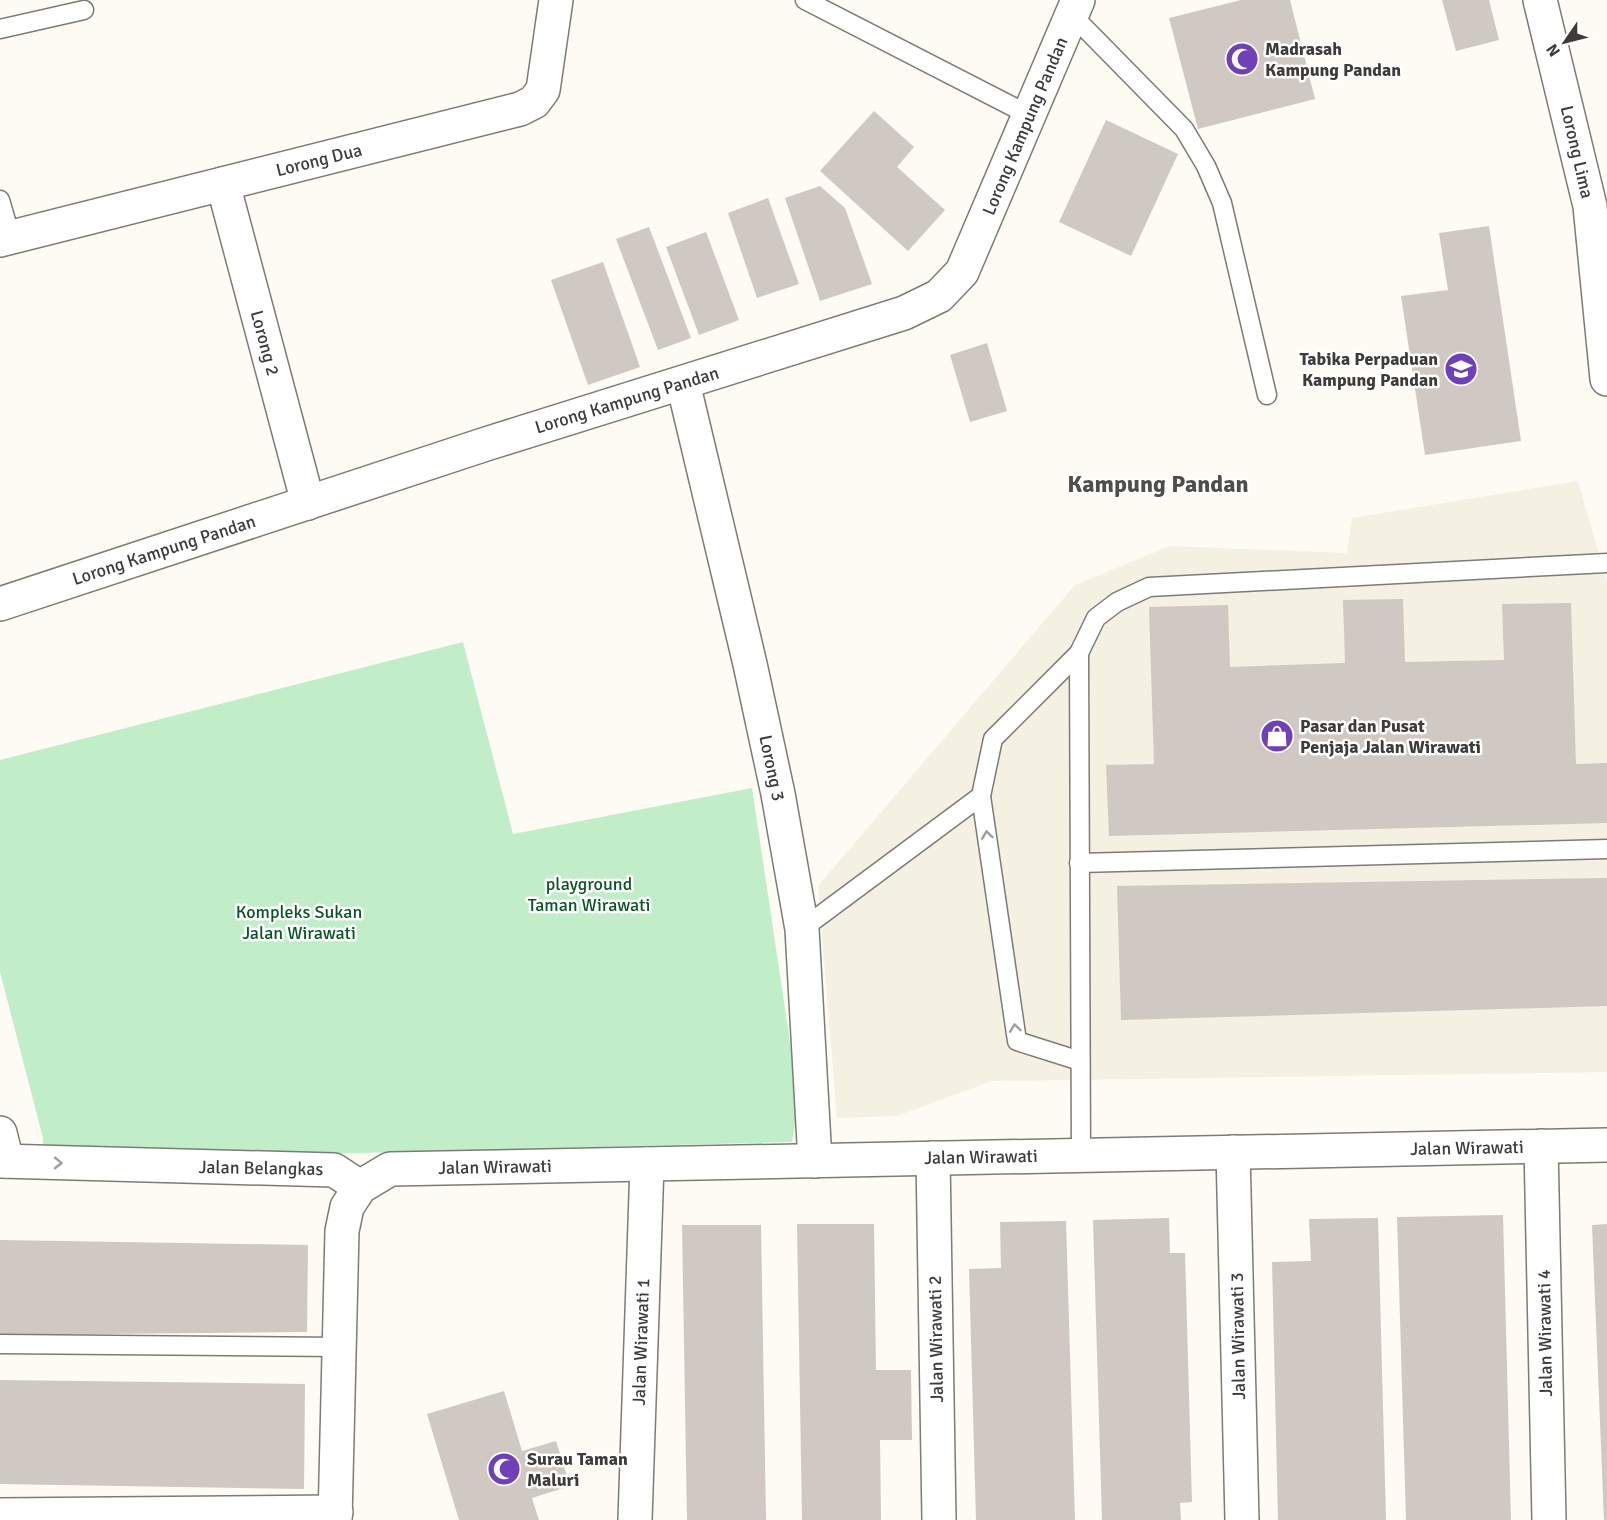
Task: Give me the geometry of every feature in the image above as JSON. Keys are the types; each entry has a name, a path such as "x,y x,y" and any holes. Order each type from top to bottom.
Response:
{"street":[{"name":"Lorong Dua","path":"6,239 520,109 534,102 543,90 556,0"},
{"name":"Lorong Lima","path":"1540,0 1590,206 1607,379"},
{"name":"Lorong Kampung Pandan","path":"0,604 486,444 904,313 939,296 963,272 1075,8"},
{"name":"Lorong 2","path":"223,184 308,502"},
{"name":"Lorong 3","path":"683,383 757,697 778,794 802,929 815,1161"},
{"name":"Jalan Wirawati","path":"360,1187 390,1169 1607,1145"},
{"name":"Jalan Wirawati 4","path":"1541,1146 1549,1520"},
{"name":"Jalan Belangkas","path":"2,1152 334,1170 360,1187"},
{"name":"Jalan Wirawati 3","path":"1233,1152 1242,1520"},
{"name":"Jalan Wirawati 2","path":"933,1158 939,1520"},
{"name":"Jalan Wirawati 1","path":"635,1520 647,1164"},
{"path":"0,1515 336,1516 342,1231 347,1207 360,1187"}],"lane":[{"path":"805,0 1029,115"},
{"path":"1075,8 1184,129 1206,166 1222,203 1268,395"},
{"path":"0,29 84,10"},
{"path":"0,201 6,239"},
{"path":"1080,1061 1017,1041 981,796 993,739 1078,653 1096,618 1117,602 1149,587 1607,563"},
{"path":"1078,653 1081,1155"},
{"path":"802,929 981,796"},
{"path":"1080,863 1607,849"},
{"path":"0,1344 340,1347"}],"shaded area":[{"name":"Pasar dan Pusat Penjaja Jalan Wirawati","path":"1578,481 1607,582 1607,1072 992,1081 897,1116 837,1118 818,886 1075,585 1170,546 1347,553 1352,518"}],"green space":[{"name":"Kompleks Sukan Jalan Wirawati","path":"463,642 513,834 752,788 799,1102 792,1142 320,1154 43,1151 43,1138 0,972 0,760"}],"building":[{"name":"Madrasah Kampung Pandan","path":"1241,0 1290,0 1315,99 1198,129 1169,18"},
{"path":"1442,0 1489,0 1499,40 1456,51"},
{"path":"874,111 914,147 897,167 945,210 908,251 820,171"},
{"path":"1106,120 1178,154 1131,256 1059,222"},
{"path":"820,186 845,208 872,284 820,301 785,198"},
{"path":"768,198 799,284 757,298 728,213"},
{"name":"Tabika Perpaduan Kampung Pandan","path":"1489,226 1521,441 1425,455 1401,296 1448,290 1439,233"},
{"path":"649,227 691,338 658,350 616,239"},
{"path":"706,232 739,320 699,335 666,247"},
{"path":"603,262 640,367 588,385 551,280"},
{"path":"987,343 1007,411 970,422 950,355"},
{"path":"1403,599 1405,662 1504,660 1502,604 1571,603 1576,764 1607,763 1607,823 1109,836 1106,765 1154,764 1149,607 1228,605 1230,667 1345,663 1343,600"},
{"path":"1607,878 1607,1006 1121,1020 1117,886"},
{"path":"1503,1215 1511,1520 1406,1520 1397,1217"},
{"path":"1169,1218 1170,1253 1185,1253 1192,1502 1180,1503 1181,1520 1102,1520 1093,1220"},
{"path":"1378,1218 1386,1520 1278,1520 1272,1262 1311,1261 1309,1219"},
{"path":"1066,1221 1075,1520 976,1520 969,1269 1001,1268 1000,1222"},
{"path":"797,1224 874,1224 876,1370 911,1370 912,1440 880,1440 881,1520 802,1520"},
{"path":"1607,1224 1607,1520 1604,1520 1592,1225"},
{"path":"682,1225 761,1225 766,1520 687,1520"},
{"path":"0,1240 308,1245 307,1332 0,1335"},
{"path":"0,1380 305,1384 304,1489 0,1484"},
{"name":"Surau Taman Maluri","path":"504,1391 522,1451 556,1441 570,1486 532,1498 539,1520 459,1520 427,1414"}],"place":[{"name":"Madrasah Kampung Pandan","path":"1242,59"},
{"name":"Tabika Perpaduan Kampung Pandan","path":"1461,369"},
{"name":"Pasar dan Pusat Penjaja Jalan Wirawati","path":"1277,736"},
{"name":"Surau Taman Maluri","path":"504,1469"}],"district":[{"name":"Kampung Pandan","path":"1158,484"}],"park label":[{"name":"playground Taman Wirawati","path":"589,894"}]}
